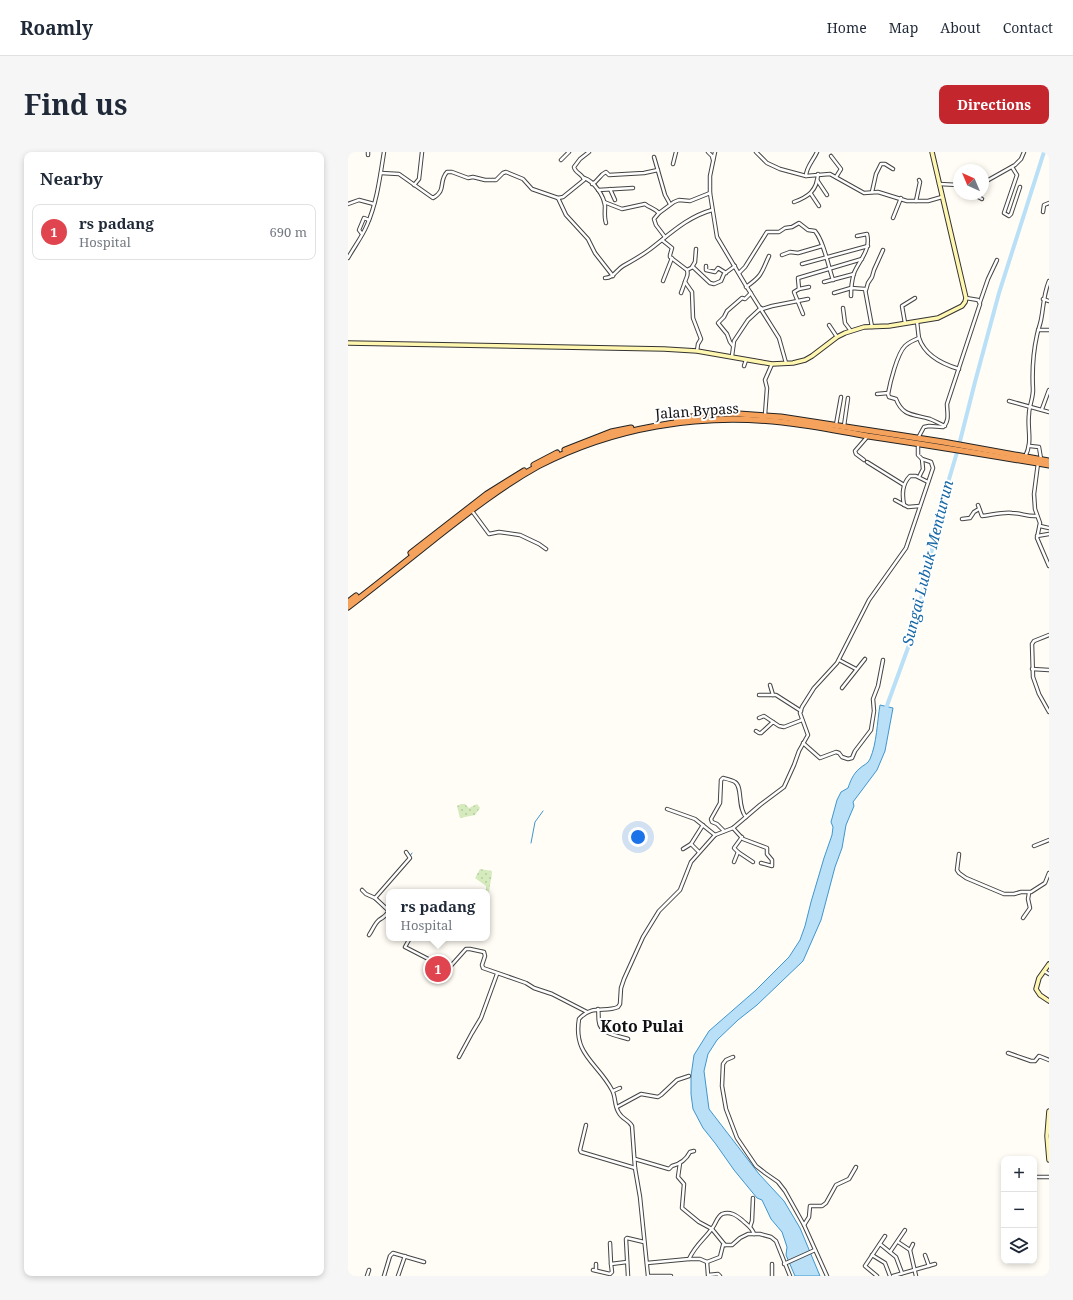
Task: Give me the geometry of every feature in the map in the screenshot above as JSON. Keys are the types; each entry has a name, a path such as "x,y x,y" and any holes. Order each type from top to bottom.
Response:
{"highway":[{"name":"Jalan Bypass","path":"348,607 487,494 523,471 563,451 611,432 656,422 691,416 739,414 765,416 868,436 942,444 1040,461 1049,461"},
{"name":"Jalan Bypass","path":"348,602 446,528 503,488 538,466 586,445 620,434 666,423 712,419 763,420 844,426 918,441"},
{"name":"Jalan Bypass","path":"982,451 1025,457 1049,465"}],"street":[{"path":"348,258 369,220 374,204 384,152"},
{"path":"414,185 419,179 422,152"},
{"path":"562,160 569,152"},
{"path":"589,152 580,159 574,167 575,171 587,179 598,190 604,202 606,223"},
{"path":"672,164 676,152"},
{"path":"708,152 712,156 713,160"},
{"path":"715,152 710,176 710,193 717,237 746,287 779,338 786,363"},
{"path":"756,152 773,166 806,176 828,174 861,192 878,192 907,201 928,201 942,197"},
{"path":"806,176 807,168 817,152"},
{"path":"348,343 644,348 698,351 772,364 800,361 812,356 837,337 850,331 872,327 906,324 938,318 962,306 966,298 932,152"},
{"path":"989,180 1019,162 1024,152"},
{"path":"831,156 841,169 836,177"},
{"path":"654,157 664,194 670,204"},
{"path":"872,192 876,174 881,164 885,164 893,169"},
{"path":"1012,167 1016,175 1004,214 1008,216 1011,214 1020,187"},
{"path":"592,184 597,182 601,174 606,172 609,175 644,173 658,170"},
{"path":"380,173 397,174 434,198 442,189 443,178 447,172 452,172 468,178 473,177 485,180 496,180 506,172 523,178 532,189 558,198 563,197 583,181 584,178"},
{"path":"794,202 805,198 810,194 815,187 818,174"},
{"path":"817,180 827,195"},
{"path":"916,201 920,182 919,180"},
{"path":"939,184 953,185"},
{"path":"598,190 632,188"},
{"path":"610,189 615,200"},
{"path":"665,237 654,219 659,213 670,204 680,200 690,201 710,193"},
{"path":"810,194 819,206"},
{"path":"558,198 566,215 588,239 595,254 613,276"},
{"path":"893,218 901,198"},
{"path":"348,204 359,200 374,204"},
{"path":"604,202 622,209 645,204 648,207 654,208 659,213"},
{"path":"1043,212 1044,205 1049,203"},
{"path":"605,278 613,276 621,267 632,262 680,225 701,213 712,210"},
{"path":"362,234 359,230 362,220 364,218 369,220"},
{"path":"739,273 747,264 764,236 769,232 779,232 785,228 792,227 800,223 808,230 816,232 833,280"},
{"path":"851,296 854,274 868,246 867,234 857,236"},
{"path":"662,240 672,248 670,255 672,258 663,281"},
{"path":"782,254 790,252 798,253 822,246"},
{"path":"802,264 868,246"},
{"path":"687,270 692,267 695,262 696,249"},
{"path":"872,327 866,290 883,250"},
{"path":"746,287 761,275 770,256"},
{"path":"672,258 687,270 688,276 681,293"},
{"path":"799,289 798,278 862,259"},
{"path":"945,426 948,414 947,404 980,302 988,279 997,260"},
{"path":"706,266 706,270 715,272 718,268 726,273"},
{"path":"692,267 712,284 716,284 721,281 726,273 735,266"},
{"path":"824,282 854,274"},
{"path":"1025,457 1030,446 1028,416 1033,390 1033,369 1038,330 1041,321 1043,299 1049,281"},
{"path":"685,282 692,292 693,318 701,339 698,344 698,351"},
{"path":"803,314 794,292 799,289 809,288"},
{"path":"834,293 851,288 864,288 866,290"},
{"path":"733,346 727,334 718,323 724,317 728,309 742,298 745,299 751,293"},
{"path":"906,324 902,306 915,298"},
{"path":"966,298 975,299 980,302"},
{"path":"732,356 734,341 748,320 761,308 808,299"},
{"path":"1043,299 1049,301"},
{"path":"843,308 845,323 850,331"},
{"path":"917,322 919,338 926,351 942,364 959,369"},
{"path":"829,325 837,337"},
{"path":"1038,330 1049,330"},
{"path":"888,393 892,384 893,371 900,353 906,345 919,338"},
{"path":"744,366 746,359"},
{"path":"765,416 767,388 765,380 772,364"},
{"path":"1042,409 1049,390"},
{"path":"888,393 889,397 896,399 906,413 931,420 945,426"},
{"path":"877,394 888,393"},
{"path":"836,426 841,397"},
{"path":"844,426 848,398"},
{"path":"1009,401 1049,412"},
{"path":"671,1276 648,1276 640,1196 635,1168 632,1126 619,1114 613,1091 589,1060 582,1047 578,1037 579,1020 582,1015 587,1012 598,1009 615,1009 619,1006 621,988 624,979 643,937 659,911 680,890 688,868 699,852 715,835 733,828 784,787 808,734 802,720 801,711 810,693 839,660 870,600 906,548 933,471 933,466 930,461 918,455 918,441 922,428 926,426 945,426"},
{"path":"864,460 855,452 868,436"},
{"path":"1030,446 1039,447 1040,461 1034,494 1035,509 1040,526 1037,536 1038,544 1049,566"},
{"path":"919,478 923,469 922,458"},
{"path":"867,462 904,485"},
{"path":"904,505 902,495 904,485 910,476 928,482"},
{"path":"894,500 910,508 920,506"},
{"path":"978,505 982,516 1020,513 1030,517 1037,516"},
{"path":"962,519 970,518 973,513 979,510"},
{"path":"471,511 489,534 499,532 520,535 546,549"},
{"path":"1040,526 1049,528"},
{"path":"1037,536 1049,534"},
{"path":"1049,635 1032,643 1033,677 1039,694 1049,712"},
{"path":"842,688 865,659"},
{"path":"839,660 856,669"},
{"path":"803,743 820,758 836,752 842,757 848,759 852,758 871,730 874,711 873,699 878,686 883,660"},
{"path":"1032,668 1049,670"},
{"path":"770,685 773,695"},
{"path":"759,695 773,695 782,698 801,711"},
{"path":"759,718 765,716 779,726 784,727 802,720"},
{"path":"756,731 761,733 773,722"},
{"path":"724,831 712,822 711,819 720,803 722,779 735,782 738,786 741,808 746,817"},
{"path":"668,809 689,816 715,835"},
{"path":"683,849 691,844 703,825"},
{"path":"733,828 745,839 767,848 767,854 772,860 772,866 761,863"},
{"path":"742,837 734,847 738,852 752,862"},
{"path":"1034,846 1049,840"},
{"path":"691,844 699,852"},
{"path":"375,898 410,857 406,852"},
{"path":"734,862 738,852"},
{"path":"959,854 957,870 959,873 966,878 1004,894 1029,893 1046,883 1049,873"},
{"path":"362,890 366,894 375,898 386,908"},
{"path":"1023,918 1030,908 1028,899 1029,893"},
{"path":"369,935 379,920 383,919 386,915"},
{"path":"408,941 405,947 436,964 449,968"},
{"path":"447,975 449,968 463,952 470,949 484,952 485,956 482,968 526,983 534,988 552,994 587,1012"},
{"path":"1049,964 1039,978 1036,989 1040,995 1049,1001"},
{"path":"1044,971 1049,974"},
{"path":"459,1057 481,1018 497,974"},
{"path":"598,1009 599,1022 602,1029 606,1032 628,1039"},
{"path":"1008,1053 1031,1061 1034,1061 1039,1056 1049,1060"},
{"path":"733,1056 726,1060 723,1064 722,1086 726,1109 737,1138 756,1166 778,1182 804,1225 814,1251 827,1276"},
{"path":"617,1107 641,1094 658,1097 661,1096 677,1080 689,1076"},
{"path":"613,1091 620,1088"},
{"path":"1049,1111 1047,1124 1049,1160"},
{"path":"586,1125 580,1152 635,1168"},
{"path":"635,1159 670,1169 672,1166 678,1164 686,1158 690,1152 694,1151"},
{"path":"680,1162 678,1177 684,1186 682,1208 698,1222 712,1229 725,1245"},
{"path":"804,1225 809,1217 810,1206 822,1206 826,1203 836,1185 849,1179 856,1167"},
{"path":"1037,1176 1049,1177"},
{"path":"750,1227 752,1221 753,1198"},
{"path":"689,1259 695,1247 712,1229 719,1216 727,1213 737,1216 750,1227 754,1234"},
{"path":"890,1252 905,1230"},
{"path":"647,1263 689,1259 700,1259 707,1262 719,1257 722,1246 732,1245 743,1236 754,1234 767,1235 776,1241 790,1276"},
{"path":"878,1276 866,1267 866,1264 885,1236"},
{"path":"628,1276 626,1239 644,1242"},
{"path":"898,1242 910,1250 916,1276"},
{"path":"596,1264 594,1270 611,1274 610,1243"},
{"path":"880,1244 896,1257 902,1273"},
{"path":"910,1250 914,1244"},
{"path":"785,1264 814,1251"},
{"path":"384,1276 392,1254 395,1253 424,1262"},
{"path":"872,1255 885,1263 890,1276"},
{"path":"925,1255 929,1266"},
{"path":"398,1276 405,1256"},
{"path":"611,1264 627,1262"},
{"path":"707,1262 707,1276 718,1274 720,1276"},
{"path":"772,1264 772,1276"},
{"path":"893,1276 915,1271 935,1264"},
{"path":"367,1276 369,1270"}],"green space":[{"path":"465,804 469,808 477,804 480,808 475,815 460,818 457,806"},
{"path":"480,869 492,871 490,889 486,889 486,886 475,878"}],"water":[{"path":"880,705 893,708 885,751 877,770 853,802 854,806 846,825 842,848 835,867 821,920 803,961 757,1005 738,1020 717,1040 708,1054 704,1071 709,1109 759,1174 784,1201 800,1228 820,1276 795,1276 786,1255 787,1247 782,1232 771,1219 762,1200 757,1198 734,1170 703,1128 693,1109 691,1076 694,1055 709,1031 756,990 789,957 800,940 832,835 833,827 831,822 837,800 841,792 848,788 855,773 870,759 875,739"}],"waterway":[{"name":"Sungai Lubuk Menturun","path":"885,711 913,634 944,496 958,449 999,293 1044,152"},
{"path":"531,843 535,822 543,811"},
{"path":"397,870 407,860"}],"place":[{"name":"rs padang","path":"438,969"}],"district":[{"name":"Koto Pulai","path":"642,1026"}]}
